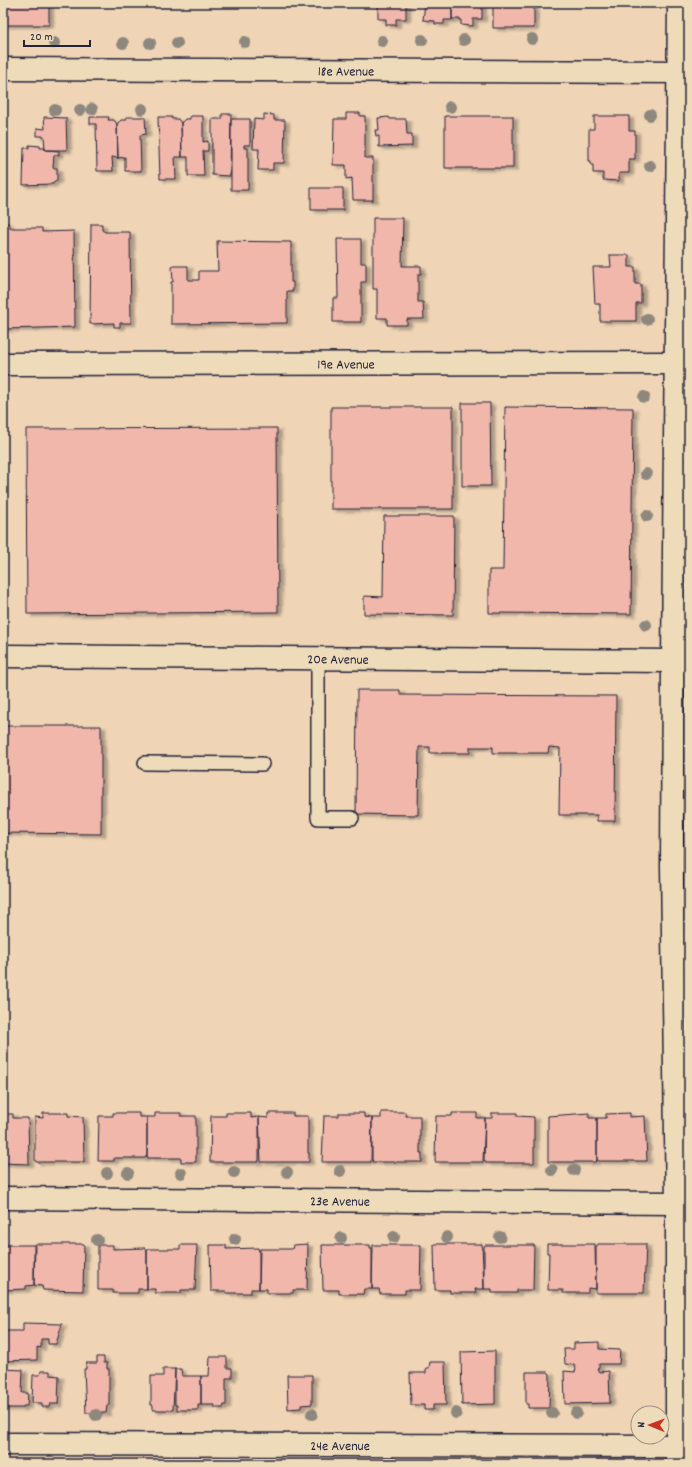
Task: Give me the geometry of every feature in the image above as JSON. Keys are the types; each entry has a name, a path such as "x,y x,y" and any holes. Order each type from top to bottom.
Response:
{"street":[{"path":"676,1455 681,866 672,661 683,363 684,72 679,3"},
{"name":"18e Avenue","path":"3,68 684,72"},
{"name":"19e Avenue","path":"3,364 683,363"},
{"name":"20e Avenue","path":"3,656 672,661"},
{"name":"23e Avenue","path":"3,1198 677,1203"},
{"name":"24e Avenue","path":"3,1444 676,1455"}],"lane":[{"path":"318,658 318,818 352,818"},
{"path":"145,763 262,764"}],"building":[{"path":"3,3 49,3 49,25 3,25"},
{"path":"378,3 406,3 406,19 396,19 396,25 386,25 386,19 378,19"},
{"path":"425,3 452,3 452,20 444,20 444,24 435,24 435,21 423,20"},
{"path":"452,3 482,3 482,19 473,19 473,26 461,25 461,19 452,19"},
{"path":"493,3 534,3 534,28 493,28"},
{"path":"346,113 360,113 360,116 365,116 365,158 373,158 373,200 353,200 352,178 346,179 346,165 333,165 334,119 346,119"},
{"path":"222,114 231,114 230,176 212,175 212,119 222,119"},
{"path":"264,114 274,115 274,120 285,120 284,163 273,163 273,170 258,170 259,149 253,149 254,119 264,120"},
{"path":"190,116 203,116 203,142 208,141 208,151 203,151 204,176 188,176 188,157 182,157 181,123 185,119 190,119"},
{"path":"445,116 513,116 513,168 445,168"},
{"path":"594,116 629,116 629,131 635,131 635,159 629,159 629,173 619,173 619,181 603,180 603,173 593,173 593,165 591,165 591,161 589,161 589,129 594,129"},
{"path":"44,117 66,118 67,150 45,150 44,136 37,136 37,128 45,129"},
{"path":"90,117 109,117 108,120 114,120 117,124 118,158 112,157 113,171 97,171 96,124 90,124"},
{"path":"126,117 145,117 146,134 140,135 141,171 125,171 125,157 118,158 117,124 121,120 126,120"},
{"path":"158,117 172,117 172,119 178,119 181,123 182,157 175,157 176,179 160,179"},
{"path":"389,117 390,119 406,119 407,134 412,134 412,146 379,147 379,136 376,136 375,130 379,130 378,118"},
{"path":"231,119 250,119 250,145 244,145 244,148 248,148 248,190 231,190"},
{"path":"29,145 40,146 40,148 45,148 45,150 59,151 59,155 54,155 53,168 57,168 57,180 53,182 53,184 23,185 24,148 29,148"},
{"path":"311,188 343,188 343,210 311,210"},
{"path":"373,218 403,218 402,266 421,266 421,274 418,274 418,302 423,302 424,319 407,319 407,325 387,325 387,318 377,318 377,289 373,289"},
{"path":"3,220 10,225 10,228 42,228 42,232 74,231 75,327 3,329"},
{"path":"91,224 102,224 102,230 105,232 130,232 131,323 120,323 120,327 114,327 114,323 90,324"},
{"path":"337,239 361,239 361,263 366,263 366,282 361,282 361,322 333,322 333,298 338,298"},
{"path":"217,241 291,242 291,282 293,282 293,291 287,291 287,323 171,324 171,282 173,282 172,266 188,266 188,280 199,280 199,271 218,271"},
{"path":"610,255 629,255 629,267 635,267 635,284 641,284 641,303 636,303 636,321 600,321 600,304 595,304 593,267 611,267"},
{"path":"462,403 490,403 491,486 462,486"},
{"path":"331,407 453,407 453,509 331,509"},
{"path":"505,407 633,408 631,614 489,613 489,570 503,570"},
{"path":"277,428 278,612 27,614 26,429"},
{"path":"384,516 454,516 453,615 364,614 364,596 383,597"},
{"path":"357,690 400,690 400,695 616,696 615,821 597,821 597,815 559,815 560,748 549,747 548,753 493,753 493,747 470,747 470,753 430,753 430,747 419,747 418,815 356,814"},
{"path":"3,726 101,726 101,834 3,833"},
{"path":"381,1112 405,1112 406,1116 420,1116 420,1153 422,1153 422,1162 373,1162 372,1118 381,1118"},
{"path":"43,1113 68,1113 68,1116 83,1117 84,1162 36,1162 35,1117 43,1118"},
{"path":"113,1113 139,1113 139,1117 147,1117 147,1155 145,1158 114,1158 114,1161 98,1161 99,1116 113,1116"},
{"path":"155,1113 181,1113 181,1116 196,1116 196,1162 181,1162 181,1158 148,1158 147,1117 155,1117"},
{"path":"226,1113 251,1113 251,1118 259,1117 258,1162 210,1162 211,1116 226,1116"},
{"path":"268,1113 293,1113 293,1116 308,1116 309,1162 261,1162 259,1117 268,1118"},
{"path":"339,1113 364,1113 364,1117 372,1118 371,1162 322,1162 324,1116 339,1116"},
{"path":"452,1113 477,1113 477,1118 485,1118 483,1162 435,1162 436,1116 452,1116"},
{"path":"492,1113 517,1113 517,1116 534,1117 534,1163 486,1163 484,1160 485,1118 492,1118"},
{"path":"589,1113 589,1118 597,1118 597,1160 595,1162 548,1162 548,1116"},
{"path":"630,1113 630,1117 645,1116 647,1161 597,1160 597,1118 606,1118 606,1114"},
{"path":"3,1114 13,1114 13,1118 28,1118 29,1164 3,1163"},
{"path":"35,1244 84,1244 83,1291 43,1290 42,1286 34,1285"},
{"path":"308,1244 307,1290 293,1290 293,1293 267,1293 267,1289 259,1289 260,1249 292,1249 293,1245"},
{"path":"434,1244 482,1244 484,1289 475,1289 476,1293 450,1293 450,1290 435,1290"},
{"path":"547,1244 595,1244 596,1289 588,1288 588,1293 563,1293 563,1290 548,1290 549,1253 547,1253"},
{"path":"598,1244 646,1244 644,1293 596,1293 596,1247"},
{"path":"3,1245 34,1245 34,1285 26,1286 26,1289 3,1290"},
{"path":"98,1245 113,1245 113,1249 145,1248 147,1251 147,1289 138,1289 138,1293 113,1293 113,1290 98,1290"},
{"path":"180,1245 197,1245 195,1290 181,1290 181,1293 155,1293 155,1289 147,1289 147,1251 149,1249 180,1249"},
{"path":"210,1245 226,1245 226,1249 258,1248 259,1289 251,1289 251,1293 226,1293 226,1291 211,1291"},
{"path":"322,1245 370,1245 370,1248 372,1248 372,1289 364,1289 363,1294 339,1294 339,1290 323,1290"},
{"path":"373,1245 421,1245 420,1290 405,1290 405,1294 380,1294 379,1289 372,1289"},
{"path":"485,1245 534,1245 533,1290 517,1290 517,1293 492,1293 492,1289 484,1289"},
{"path":"23,1323 62,1324 56,1344 48,1344 48,1339 41,1339 41,1348 37,1347 37,1360 3,1361 3,1331 23,1331"},
{"path":"599,1342 599,1349 620,1350 619,1364 599,1364 599,1368 597,1369 599,1372 609,1371 610,1403 565,1404 564,1371 575,1372 576,1369 574,1365 565,1364 564,1349 574,1349 574,1343"},
{"path":"495,1351 495,1404 462,1405 461,1352"},
{"path":"97,1357 104,1357 104,1363 107,1363 107,1369 109,1369 109,1405 107,1405 106,1413 86,1413 84,1369 86,1369 86,1363 97,1363"},
{"path":"210,1357 227,1357 227,1368 232,1368 232,1378 226,1378 226,1405 224,1405 223,1408 215,1408 215,1405 201,1405 201,1376 209,1376"},
{"path":"430,1362 445,1362 446,1405 433,1405 433,1410 424,1410 424,1405 411,1405 410,1373 426,1373 426,1368 429,1368"},
{"path":"3,1369 23,1370 22,1393 28,1393 27,1406 23,1406 23,1408 3,1408"},
{"path":"163,1369 175,1369 173,1410 153,1410 153,1405 151,1405 151,1376 163,1376"},
{"path":"175,1369 181,1369 182,1376 201,1376 201,1405 198,1405 198,1410 177,1410 177,1405 175,1405"},
{"path":"41,1371 50,1371 50,1375 59,1376 58,1404 50,1404 49,1407 42,1407 42,1403 32,1403 33,1375 40,1375"},
{"path":"526,1372 548,1372 550,1374 549,1408 528,1408 528,1404 526,1404"},
{"path":"287,1375 312,1375 312,1404 301,1405 301,1408 288,1409"}]}
